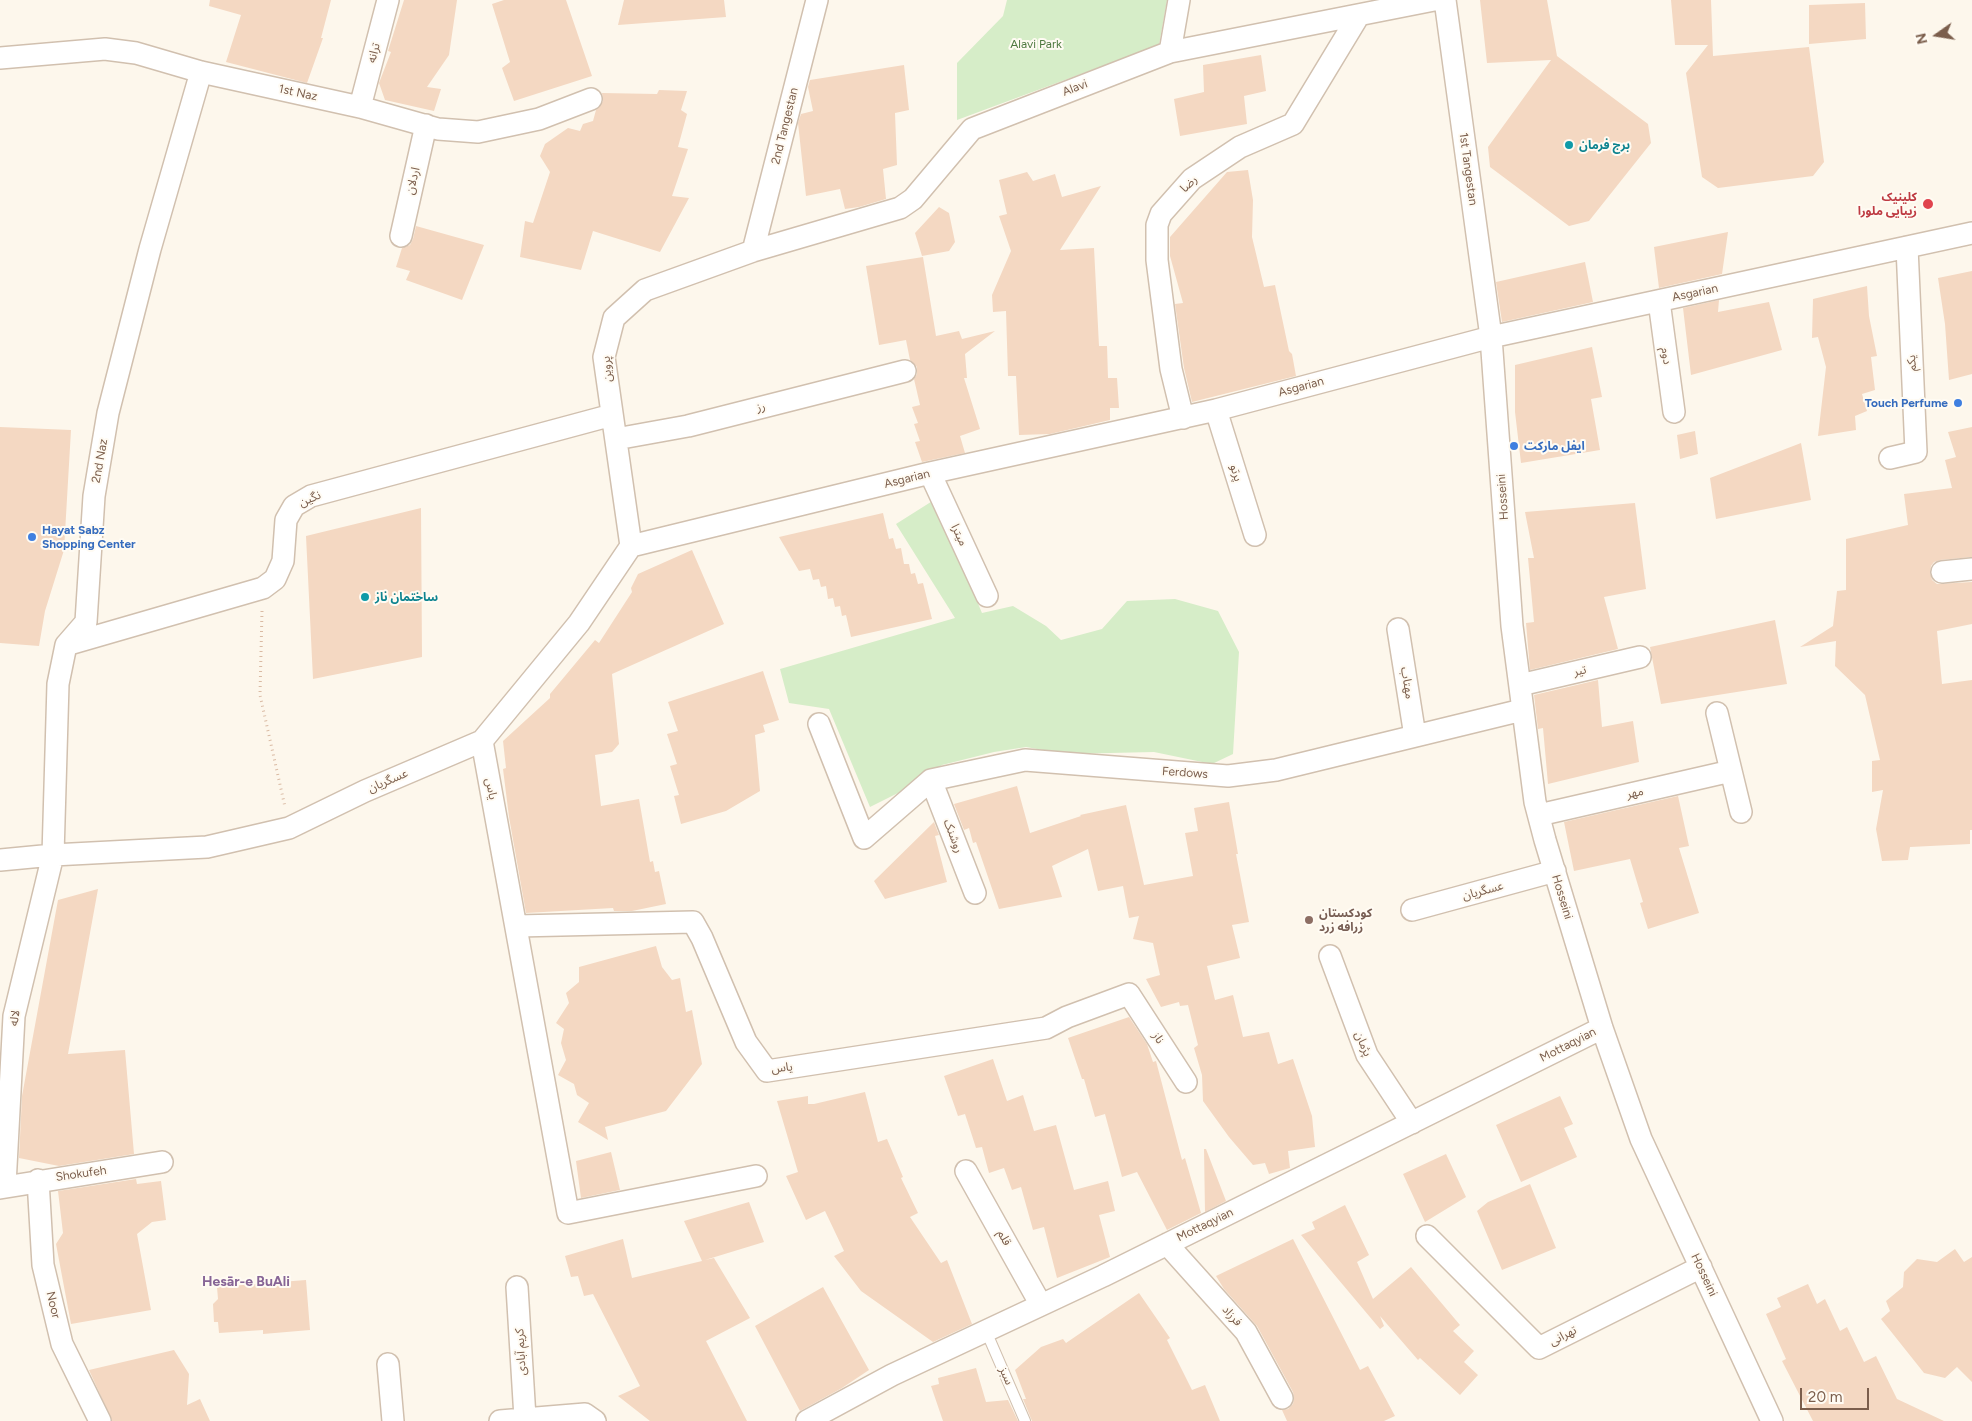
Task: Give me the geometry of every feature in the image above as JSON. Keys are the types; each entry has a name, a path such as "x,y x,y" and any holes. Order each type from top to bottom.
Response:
{"street":[{"name":"ترانه","path":"360,107 388,0"},
{"name":"2nd Tangestan","path":"753,251 817,0"},
{"path":"1170,52 1180,0"},
{"name":"Alavi","path":"753,251 900,208 913,199 972,129 1170,52 1434,0"},
{"name":"1st Tangestan","path":"1445,0 1491,337"},
{"name":"رضا","path":"1183,418 1171,369 1157,260 1157,226 1161,214 1192,179 1240,147 1293,124 1359,15"},
{"name":"1st Naz","path":"0,58 105,49 136,53 201,72 360,107 438,129 478,132 539,119 590,99"},
{"name":"2nd Naz","path":"66,644 86,622 94,496 108,413 150,249 201,72"},
{"name":"اردلان","path":"401,236 426,125"},
{"name":"Asgarian","path":"631,546 930,473 1216,410 1491,337 1972,233"},
{"name":"یکم","path":"1890,458 1916,452 1907,247"},
{"name":"پروین","path":"631,546 604,357 614,318 645,290 753,251"},
{"name":"دوم","path":"1659,301 1674,412"},
{"name":"Hosseini","path":"1491,337 1512,626 1522,710 1539,815 1602,1028 1641,1139 1772,1421"},
{"name":"رز","path":"616,439 688,426 906,370"},
{"name":"پرتو","path":"1216,410 1255,536"},
{"name":"نگین","path":"263,588 275,579 283,561 286,520 294,506 311,496 612,416"},
{"name":"میترا","path":"930,473 987,596"},
{"name":"عسگریان","path":"0,860 54,854 207,847 289,828 365,792 482,741 579,623 631,546"},
{"path":"1942,572 1972,569"},
{"path":"54,854 58,684 66,644 263,588"},
{"name":"مهتاب","path":"1398,629 1415,736"},
{"name":"تیر","path":"1520,685 1640,657"},
{"name":"Ferdows","path":"819,724 864,838 931,780 1025,760 1228,776 1276,770 1522,710"},
{"path":"1717,713 1741,812"},
{"name":"یاس","path":"482,741 568,1213 756,1176"},
{"name":"مهر","path":"1539,815 1731,771"},
{"name":"روشنک","path":"931,780 975,893"},
{"name":"لاله","path":"3,1186 14,1016 54,854"},
{"name":"عسگریان","path":"1412,910 1555,871"},
{"name":"یاس","path":"517,926 693,922 702,938 746,1042 767,1071 1046,1028 1068,1017 1129,994"},
{"name":"پژمان","path":"1330,956 1367,1055 1412,1123"},
{"name":"ناز","path":"1129,994 1186,1082"},
{"name":"Mottaqyian","path":"815,1419 892,1376 1167,1244 1602,1028"},
{"name":"Shokufeh","path":"3,1186 162,1162"},
{"name":"قلم","path":"966,1171 1041,1305"},
{"name":"Noor","path":"38,1180 43,1264 62,1344 100,1421"},
{"name":"تهرانی","path":"1427,1236 1539,1348 1701,1267"},
{"name":"فرزاد","path":"1167,1244 1246,1332 1282,1398"},
{"name":"کریم آبادی","path":"517,1287 525,1418"},
{"path":"388,1364 393,1421"},
{"path":"500,1421 585,1414 595,1421"}],"lane":[{"name":"سبز","path":"986,1331 1025,1421"}],"path":[{"path":"263,588 260,695 289,828"}],"green space":[{"name":"Alavi Park","path":"1007,0 1167,0 1159,45 957,120 957,63 1003,16"},
{"path":"934,500 982,613 1013,606 1046,626 1061,640 1102,629 1127,601 1175,599 1218,611 1239,652 1233,754 1212,764 1154,752 1066,754 1026,747 994,752 942,765 910,787 870,807 829,709 789,703 780,669 955,618 896,524"}],"building":[{"path":"210,0 331,0 321,38 323,38 307,83 226,62 241,15 209,6"},
{"path":"404,0 457,0 449,55 427,87 441,89 434,111 385,100 379,83 391,52 388,51"},
{"path":"504,0 566,0 592,76 514,101 502,68 510,62 492,4"},
{"path":"624,0 724,0 726,17 618,25"},
{"name":"برج فرمان","path":"1480,0 1547,0 1557,56 1648,124 1651,143 1589,221 1569,226 1490,167 1488,147 1551,60 1487,63"},
{"path":"1671,0 1711,0 1713,56 1809,47 1824,162 1813,176 1718,188 1702,177 1686,73 1708,45 1675,45"},
{"path":"1865,3 1866,39 1809,44 1809,5"},
{"path":"1261,55 1266,91 1244,96 1247,124 1180,136 1174,99 1204,92 1203,65"},
{"path":"904,65 909,110 895,113 897,165 883,169 886,199 845,209 840,189 806,196 798,123 801,114 813,111 808,87 810,80"},
{"path":"659,90 687,91 681,110 687,114 678,147 688,149 672,196 689,198 660,252 593,231 581,270 520,257 525,221 533,223 550,172 540,156 545,144 568,128 580,131 583,124 593,121 596,110 603,101 602,93 657,94"},
{"path":"1248,170 1253,200 1252,237 1264,287 1275,285 1296,376 1192,402 1184,368 1175,304 1183,303 1170,256 1170,237 1227,172"},
{"path":"1027,172 1033,181 1055,174 1062,197 1101,186 1060,250 1094,248 1099,346 1107,346 1108,378 1117,378 1119,408 1110,408 1110,420 1050,434 1019,435 1016,376 1008,376 1006,311 993,312 992,295 1011,251 999,216 1007,214 999,180"},
{"path":"939,207 949,213 955,242 949,251 922,256 915,233"},
{"path":"416,226 484,245 462,300 406,280 410,271 396,267 402,248 410,245 413,239"},
{"path":"1728,232 1722,274 1659,288 1654,247"},
{"path":"923,257 936,336 959,331 962,339 995,331 965,354 967,378 964,378 980,429 960,436 965,453 922,462 915,442 920,441 914,424 918,423 912,407 920,405 914,379 917,374 917,367 910,360 906,340 879,345 866,266"},
{"path":"1585,262 1593,302 1502,322 1496,282"},
{"path":"1972,271 1972,374 1949,380 1945,324 1938,278"},
{"path":"1867,286 1869,316 1877,356 1871,357 1875,390 1862,394 1867,411 1855,416 1856,430 1818,436 1826,367 1818,337 1812,338 1813,299"},
{"path":"1719,300 1718,312 1769,302 1782,350 1691,375 1683,308"},
{"path":"1592,347 1602,397 1591,399 1600,450 1521,463 1515,412 1515,365"},
{"name":"Hayat Sabz Shopping Center","path":"0,427 71,430 64,550 45,611 39,646 0,643"},
{"path":"1972,427 1972,557 1934,562 1930,573 1932,580 1937,584 1972,582 1972,624 1937,631 1942,684 1972,680 1972,830 1970,830 1970,844 1910,847 1908,860 1882,861 1876,829 1883,790 1872,792 1872,761 1880,760 1865,695 1835,666 1836,641 1800,647 1833,626 1837,591 1846,590 1846,539 1908,525 1904,494 1952,488 1945,460 1956,457 1948,432"},
{"path":"1695,431 1698,454 1680,459 1677,435"},
{"path":"1801,443 1811,500 1716,519 1710,478"},
{"path":"1635,503 1646,589 1604,597 1618,649 1530,670 1526,623 1534,622 1528,558 1534,558 1525,512"},
{"name":"ساختمان ناز","path":"421,508 422,657 313,679 306,536"},
{"path":"883,513 889,539 893,538 896,549 901,548 904,564 909,564 911,574 915,573 918,584 923,583 932,619 851,637 846,615 842,616 840,606 835,607 833,598 828,599 826,586 821,587 819,579 813,580 810,569 799,571 779,537"},
{"path":"692,550 724,624 612,674 619,744 612,752 595,755 601,806 639,799 650,862 653,861 655,872 659,871 666,904 632,911 614,911 613,908 526,913 509,817 503,769 506,768 503,741 550,698 550,694 595,640 599,643 632,592 631,588 638,574"},
{"path":"1775,620 1787,684 1661,704 1650,647"},
{"path":"763,671 779,720 763,725 765,732 755,735 760,791 726,811 681,824 674,796 679,795 670,766 677,764 667,734 678,731 668,702"},
{"path":"1598,680 1602,727 1633,721 1639,762 1548,784 1543,728 1538,729 1534,695"},
{"path":"1017,786 1030,833 1080,815 1126,805 1144,885 1193,876 1185,833 1198,831 1194,808 1229,802 1238,854 1236,854 1249,922 1232,925 1240,958 1207,966 1215,1000 1233,995 1243,1037 1269,1032 1278,1064 1293,1059 1312,1116 1315,1147 1288,1151 1290,1168 1269,1174 1265,1163 1253,1165 1229,1137 1203,1101 1202,1075 1194,1048 1198,1045 1188,1005 1180,1006 1179,1002 1161,1007 1146,979 1160,975 1153,943 1133,939 1139,916 1129,918 1123,886 1098,891 1088,849 1052,866 1062,897 999,909 976,842 973,843 969,828 964,830 954,804"},
{"path":"1678,796 1689,846 1679,848 1699,913 1648,929 1640,903 1643,902 1630,859 1574,871 1564,822"},
{"path":"934,822 939,835 935,836 947,882 885,899 874,881"},
{"path":"98,889 68,1054 125,1050 134,1154 59,1166 19,1158 22,1096 58,900"},
{"path":"656,946 662,967 672,980 680,978 686,1012 692,1010 702,1064 666,1111 605,1127 608,1140 578,1122 589,1103 577,1095 574,1084 558,1075 566,1060 561,1043 564,1029 556,1023 569,1003 566,993 579,982 579,967"},
{"path":"1129,1017 1147,1044 1153,1062 1156,1061 1182,1160 1185,1158 1201,1213 1167,1230 1137,1172 1122,1177 1105,1114 1095,1117 1084,1079 1082,1079 1068,1038"},
{"path":"993,1059 1007,1101 1023,1095 1034,1131 1056,1125 1074,1190 1108,1181 1115,1211 1099,1215 1110,1257 1057,1278 1044,1227 1033,1230 1021,1187 1012,1190 1004,1168 989,1173 982,1147 976,1148 965,1114 958,1116 944,1076"},
{"path":"865,1092 878,1142 887,1139 903,1177 901,1178 918,1213 910,1217 941,1263 947,1260 972,1324 933,1342 861,1291 834,1256 844,1251 825,1211 806,1220 786,1176 798,1172 777,1101 808,1096 808,1104 814,1104"},
{"path":"1560,1096 1573,1124 1564,1128 1577,1157 1521,1182 1496,1125"},
{"path":"1204,1149 1206,1149 1226,1201 1205,1212"},
{"path":"611,1152 620,1190 581,1198 576,1161"},
{"path":"1446,1154 1466,1197 1425,1222 1403,1174"},
{"path":"136,1179 137,1184 161,1181 166,1220 152,1222 137,1234 151,1310 71,1324 56,1244 63,1233 58,1191"},
{"path":"1530,1184 1556,1248 1502,1270 1477,1211 1488,1202"},
{"path":"749,1202 764,1242 705,1260 714,1258 750,1318 706,1341 747,1421 650,1421 618,1396 640,1386 593,1294 584,1296 578,1276 571,1277 565,1256 623,1239 632,1278 702,1261 684,1221"},
{"path":"1345,1205 1369,1255 1357,1262 1373,1299 1411,1267 1460,1325 1453,1331 1474,1351 1464,1362 1478,1375 1460,1395 1420,1358 1418,1360 1380,1316 1384,1326 1380,1329 1301,1235 1315,1229 1312,1222"},
{"path":"1293,1239 1360,1370 1368,1366 1395,1416 1384,1421 1287,1421 1282,1410 1288,1409 1293,1404 1293,1392 1257,1326 1224,1289 1216,1276"},
{"path":"1955,1249 1964,1262 1972,1257 1972,1382 1957,1367 1945,1378 1924,1373 1881,1319 1890,1311 1886,1301 1903,1287 1904,1272 1917,1259 1937,1262"},
{"path":"306,1280 310,1330 263,1334 263,1330 219,1333 218,1322 214,1322 213,1304 218,1299 217,1287"},
{"path":"1808,1284 1817,1304 1825,1299 1840,1331 1847,1327 1864,1362 1876,1356 1897,1399 1944,1421 1813,1421 1782,1361 1786,1359 1766,1314 1781,1307 1777,1298"},
{"path":"823,1287 869,1370 842,1388 800,1411 755,1326"},
{"path":"1139,1293 1170,1338 1167,1340 1192,1390 1205,1385 1220,1421 1032,1421 1023,1399 1026,1399 1015,1370 1041,1347 1063,1339 1066,1343"},
{"path":"174,1350 189,1374 187,1405 200,1399 210,1421 112,1421 89,1370"},
{"path":"976,1368 986,1402 1008,1400 1018,1421 943,1421 931,1386 939,1384 938,1378"}],"place":[{"name":"برج فرمان","path":"1569,145"},
{"name":"کلینیک زیبایی ملورا","path":"1928,204"},
{"name":"Touch Perfume","path":"1958,403"},
{"name":"ایفل مارکت","path":"1514,446"},
{"name":"Hayat Sabz Shopping Center","path":"32,537"},
{"name":"ساختمان ناز","path":"365,597"},
{"name":"کودکستان زرافه زرد","path":"1309,920"}],"district":[{"name":"Hesār-e BuAli","path":"246,1282"}]}
